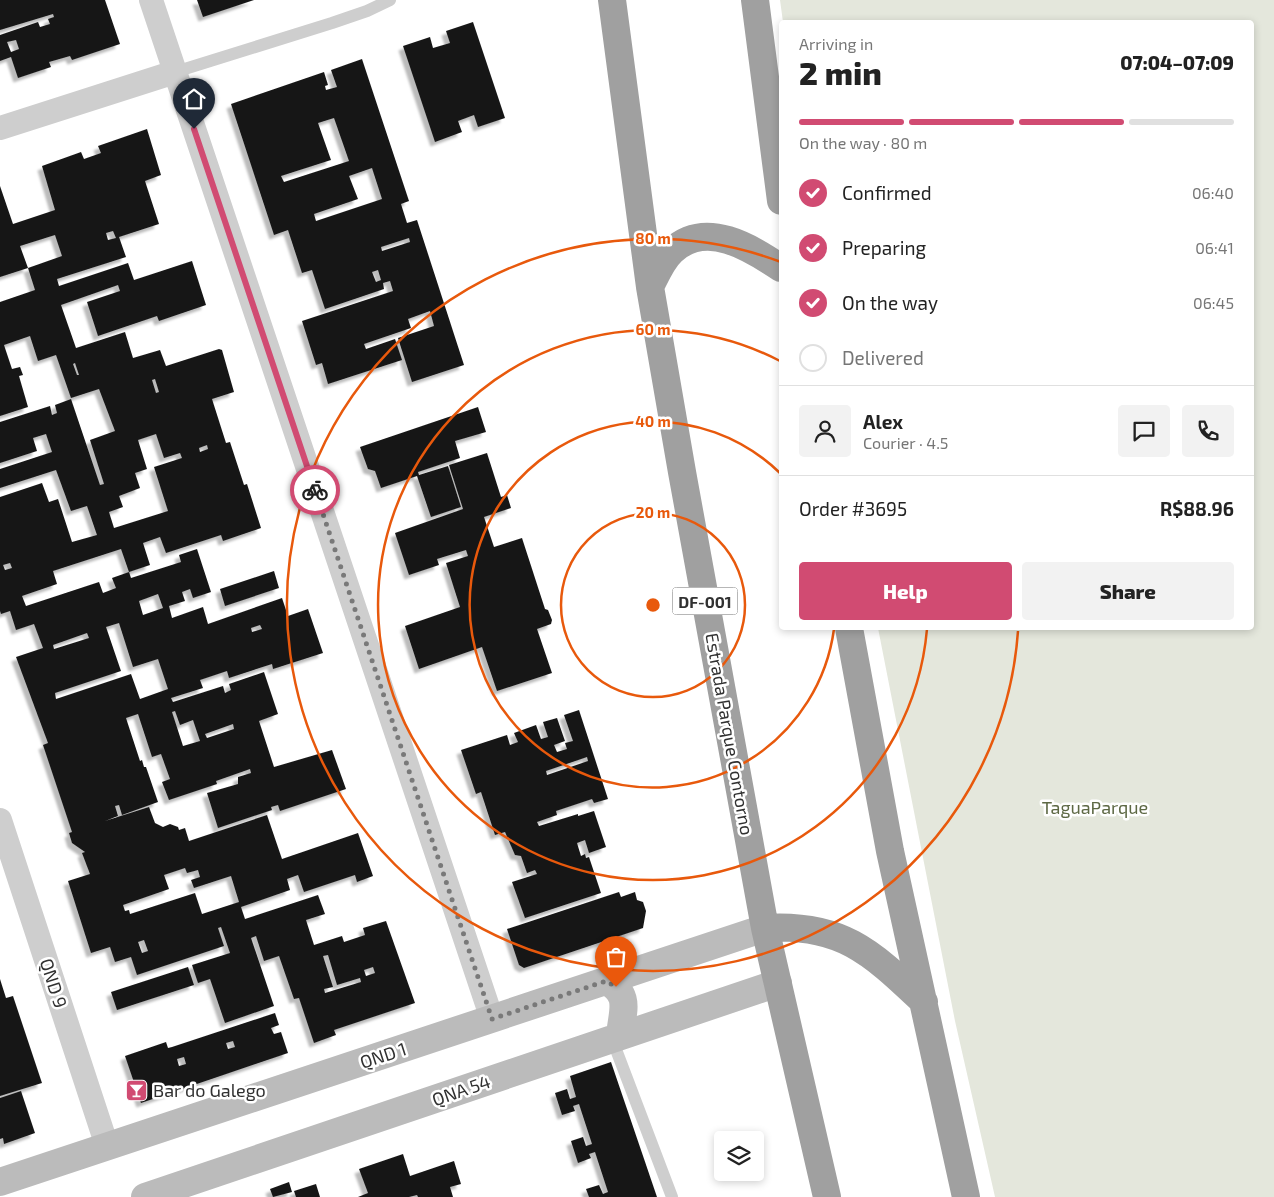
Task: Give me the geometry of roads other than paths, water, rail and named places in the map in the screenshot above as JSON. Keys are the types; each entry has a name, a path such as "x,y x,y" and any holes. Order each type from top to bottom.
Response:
{"highway":[{"name":"Estrada Parque Contorno","path":"612,0 650,287 683,482 765,928 828,1197"},
{"path":"755,0 779,186"},
{"path":"650,287 671,252 693,239 710,238 734,241 747,246 779,267"},
{"path":"850,630 890,851 966,1197"},
{"path":"765,928 794,926 824,931 837,936 878,958 924,1002"}],"main road":[{"name":"QND 1","path":"0,1182 765,928"},
{"path":"606,981 618,988 622,994 616,1038"},
{"name":"QNA 54","path":"145,1197 778,983"}],"street":[{"path":"150,0 492,1019"},
{"path":"0,128 175,72"},
{"name":"QND 9","path":"0,820 108,1146"}],"lane":[{"path":"175,72 332,23 367,11 390,0"},
{"path":"616,1038 672,1197"}],"place":[{"name":"Bar do Galego","path":"137,1090"}],"park label":[{"name":"TaguaParque","path":"1095,807"}]}
